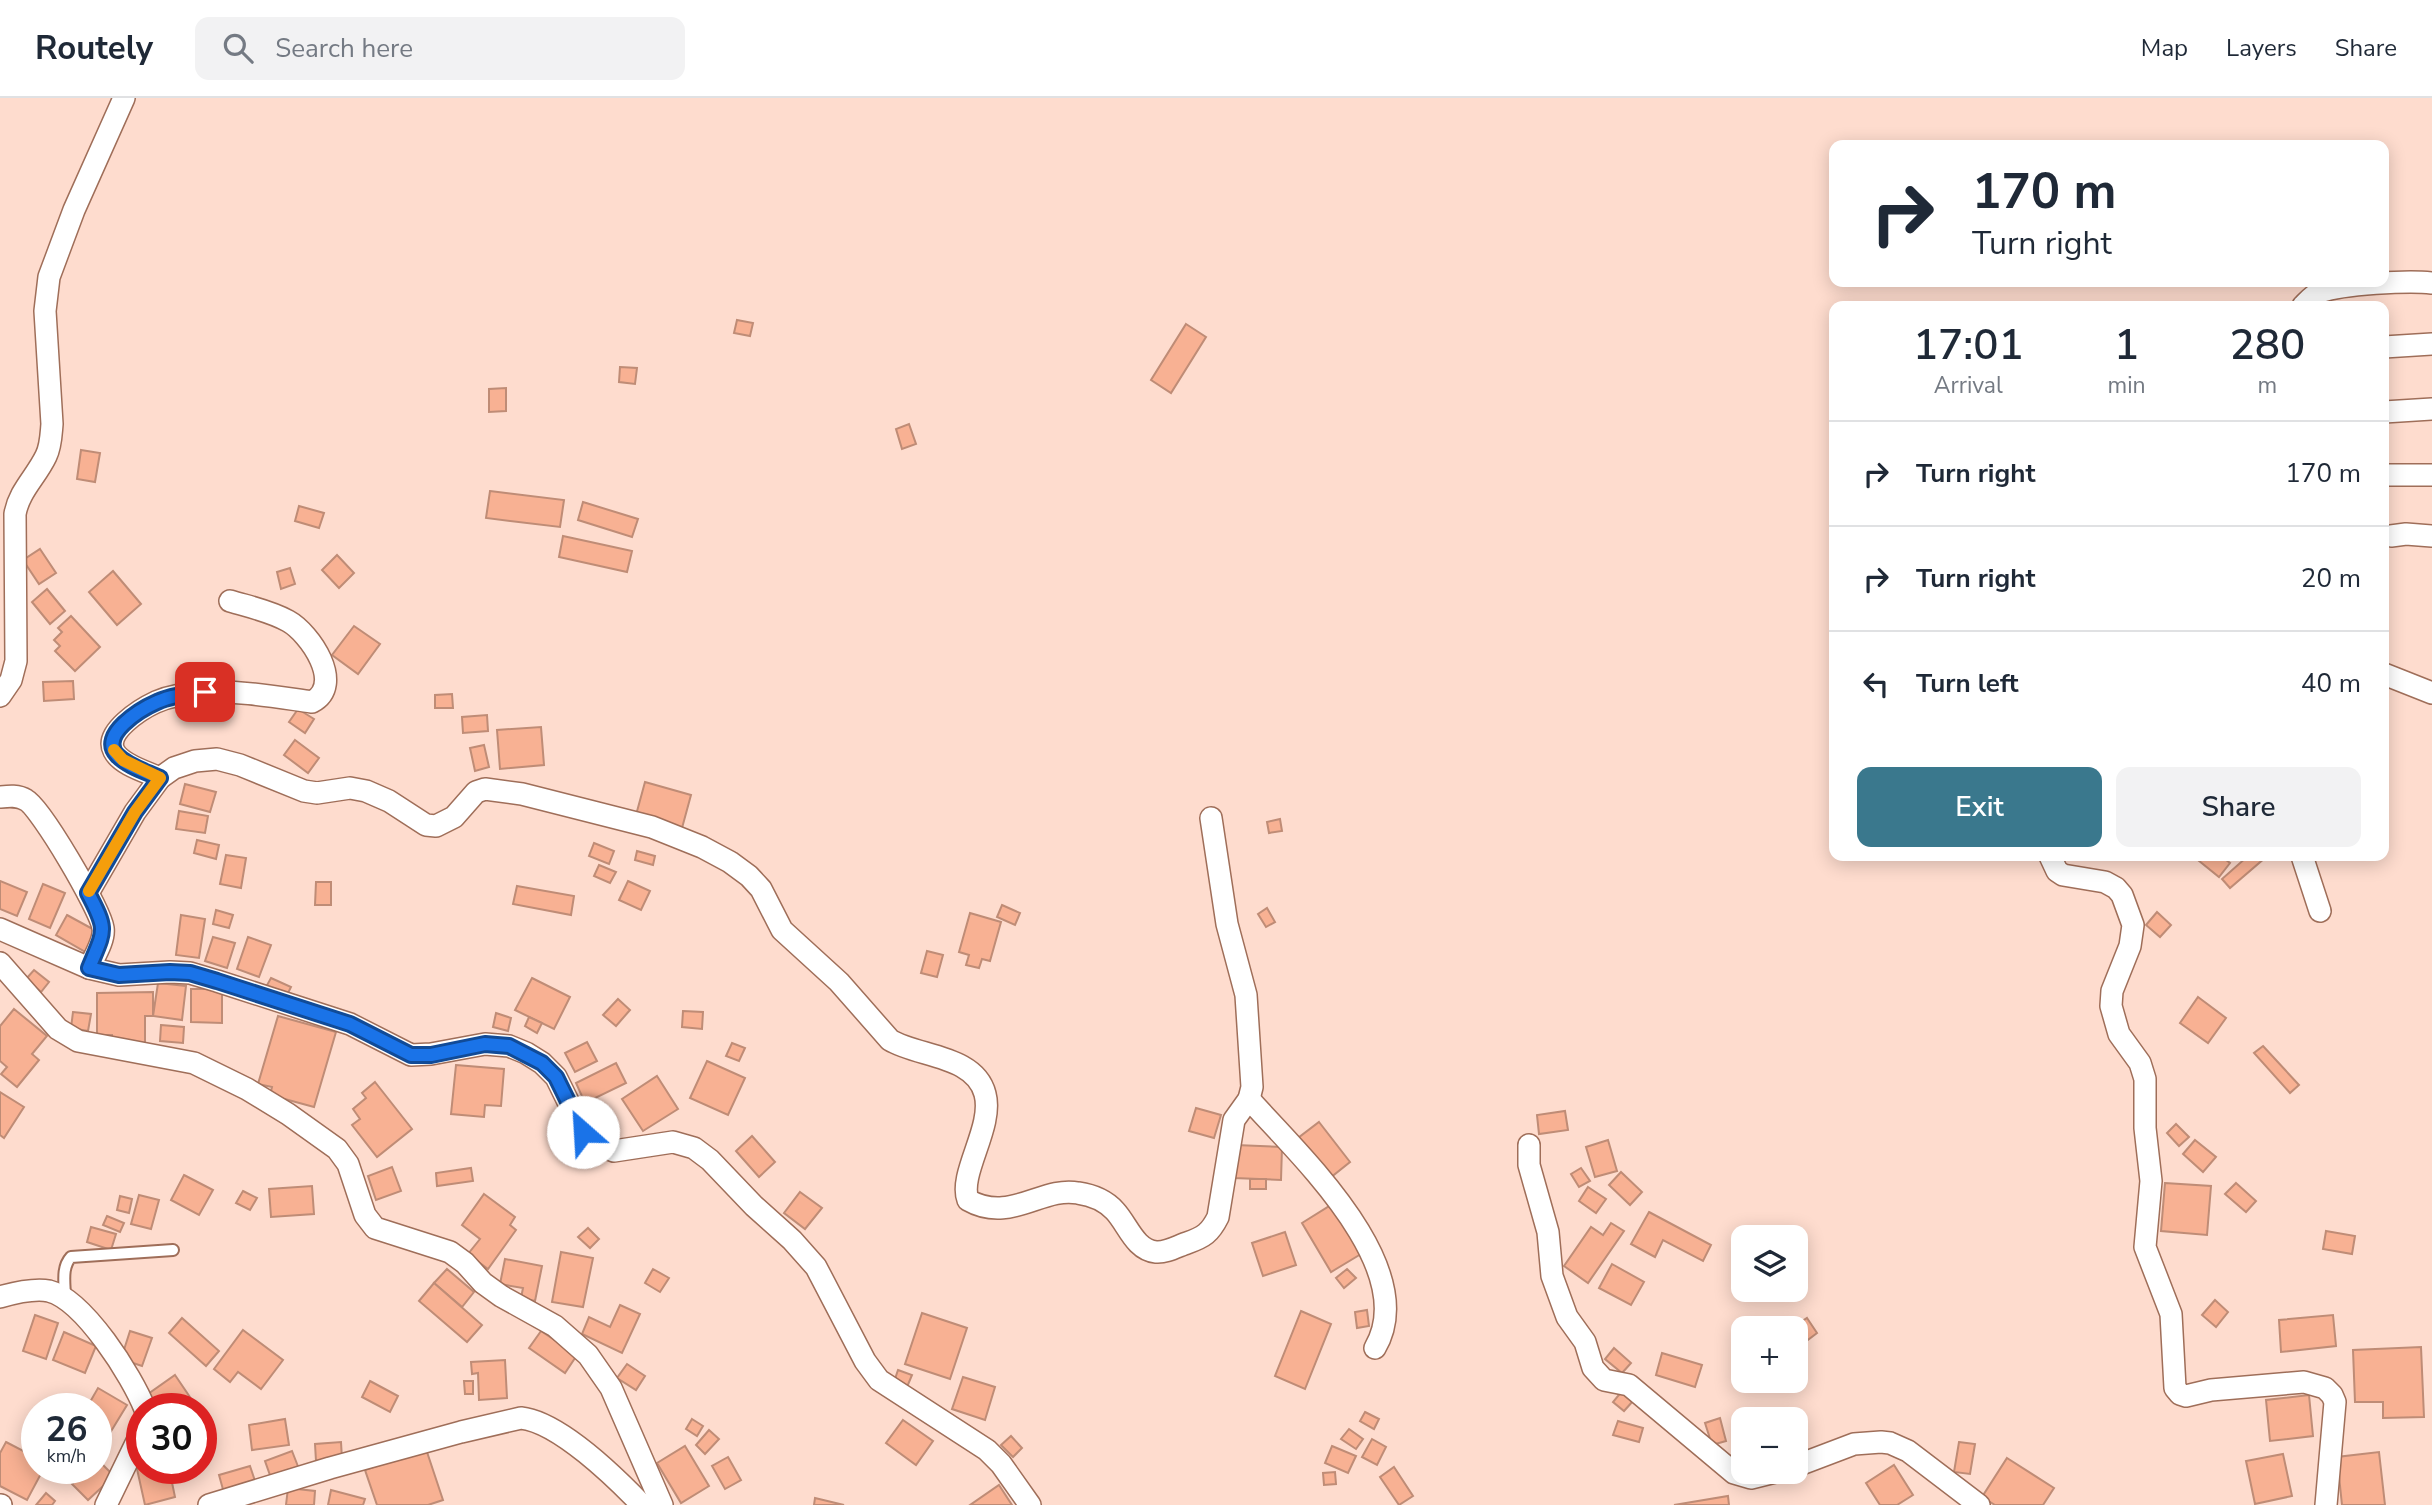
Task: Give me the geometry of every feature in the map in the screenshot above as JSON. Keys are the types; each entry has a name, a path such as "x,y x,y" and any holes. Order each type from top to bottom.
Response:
{"street":[{"path":"0,696 11,680 16,661 16,507 46,457 51,443 45,294 55,257 124,98"},
{"path":"2389,283 2415,281 2432,284"},
{"path":"2308,301 2321,292 2355,287"},
{"path":"2389,347 2432,344"},
{"path":"2389,412 2432,409"},
{"path":"2389,475 2432,475"},
{"path":"2391,536 2432,536"},
{"path":"160,778 123,760 115,753 112,745 114,734 122,724 156,702 178,695 205,692 240,693 312,702 324,690 327,679 321,660 308,637 292,622 274,613 230,601"},
{"path":"2389,676 2432,692"},
{"path":"88,893 135,812 160,778 174,768 195,761 217,759 240,765 304,791 317,793 350,788 366,790 389,801 418,822 436,826 454,817 476,793 495,789 652,827 702,847 749,876 761,888 782,930 839,982 890,1040 900,1046 954,1063 981,1083 987,1107 966,1186 968,1200 975,1204 1016,1208 1058,1193 1075,1192 1103,1201 1115,1211 1135,1240 1146,1250 1159,1252 1205,1237 1212,1230 1218,1217 1234,1120 1249,1099 1252,1077 1246,995 1227,924 1212,818"},
{"path":"0,797 13,795 27,800 38,811 88,893 102,921 104,932 89,968"},
{"path":"2052,861 2057,871 2063,875 2105,883 2116,888 2122,895 2133,925 2130,946 2112,991 2111,1006 2119,1034 2140,1063 2145,1079 2145,1128 2151,1181 2145,1247 2171,1314 2175,1388 2186,1396 2211,1390 2304,1381 2325,1388 2336,1402 2326,1505"},
{"path":"2304,861 2320,911"},
{"path":"0,929 89,968 119,975 190,973 217,981 350,1024 411,1055 431,1055 485,1044 509,1046 542,1063 556,1077 583,1132 594,1143 614,1151 673,1142 694,1148 710,1160 816,1267 865,1361 879,1380 987,1450 1001,1464 1030,1505"},
{"path":"0,963 58,1029 78,1041 194,1063 247,1089 288,1114 337,1149 348,1164 365,1215 375,1228 450,1252 465,1263 483,1283 555,1326 587,1355 611,1388 662,1505"},
{"path":"1249,1099 1341,1205 1370,1250 1384,1282 1386,1302 1382,1336 1375,1348"},
{"path":"1529,1145 1529,1165 1548,1232 1552,1276 1567,1317 1585,1342 1593,1368 1604,1380 1629,1385 1731,1470"},
{"path":"0,1297 40,1290 65,1298 91,1325 120,1363 136,1393"},
{"path":"209,1505 252,1490 521,1418 550,1427 615,1477 642,1505"},
{"path":"1808,1461 1854,1444 1890,1443 1908,1451 1979,1505"},
{"path":"106,1505 126,1464"}],"lane":[{"path":"65,1298 64,1271 66,1262 71,1257 173,1250"}],"building":[{"path":"737,320 753,323 750,336 734,333"},
{"path":"1186,324 1206,337 1171,393 1151,380"},
{"path":"620,367 637,368 635,384 619,382"},
{"path":"506,388 506,411 489,412 489,389"},
{"path":"909,424 916,444 902,449 896,429"},
{"path":"81,450 100,453 95,482 77,479"},
{"path":"490,491 564,500 560,527 486,518"},
{"path":"583,502 638,519 632,537 578,520"},
{"path":"299,506 324,513 319,528 295,521"},
{"path":"563,536 632,551 627,572 559,557"},
{"path":"40,549 56,573 39,584 23,560"},
{"path":"337,555 354,573 339,588 322,570"},
{"path":"290,568 295,584 281,589 277,572"},
{"path":"113,571 141,604 117,625 89,592"},
{"path":"47,589 65,611 50,624 32,602"},
{"path":"71,616 100,647 75,671 55,651 60,646 54,640 62,632 58,628"},
{"path":"354,626 380,644 358,674 332,655"},
{"path":"73,681 74,699 44,701 43,682"},
{"path":"452,694 453,708 435,708 435,695"},
{"path":"298,709 314,719 305,733 289,722"},
{"path":"487,715 488,731 463,733 462,717"},
{"path":"541,727 544,765 500,769 497,730"},
{"path":"295,740 319,758 308,773 284,755"},
{"path":"484,745 489,767 475,771 470,748"},
{"path":"645,782 691,795 682,828 636,815"},
{"path":"185,784 216,792 210,812 180,804"},
{"path":"179,811 208,816 205,833 176,829"},
{"path":"1280,819 1282,831 1269,833 1267,822"},
{"path":"197,840 219,845 216,859 194,853"},
{"path":"594,843 614,851 609,864 589,856"},
{"path":"637,851 655,856 653,865 635,860"},
{"path":"226,855 246,858 241,888 220,884"},
{"path":"2199,861 2230,863 2219,877"},
{"path":"2242,861 2261,861 2230,888 2222,879"},
{"path":"599,865 616,872 610,883 594,876"},
{"path":"0,881 27,892 17,916 0,909"},
{"path":"628,881 650,891 641,910 619,900"},
{"path":"316,882 331,882 331,905 315,905"},
{"path":"43,884 65,893 50,928 29,919"},
{"path":"517,886 574,896 571,915 513,904"},
{"path":"1002,905 1020,913 1015,925 997,917"},
{"path":"1267,908 1275,922 1266,927 1258,914"},
{"path":"216,910 233,915 229,928 213,924"},
{"path":"2157,912 2171,925 2160,937 2146,925"},
{"path":"970,913 1001,922 990,961 982,959 979,968 966,965 969,955 959,952"},
{"path":"67,915 100,933 89,954 56,935"},
{"path":"181,915 205,919 199,958 176,955"},
{"path":"213,937 235,943 227,968 205,961"},
{"path":"248,937 271,945 259,977 237,969"},
{"path":"927,951 943,955 937,977 921,973"},
{"path":"34,970 49,982 41,992 26,979"},
{"path":"271,978 291,987 286,997 266,987"},
{"path":"532,978 570,997 554,1029 515,1010"},
{"path":"158,983 186,986 182,1020 153,1016"},
{"path":"191,989 222,989 222,1023 191,1022"},
{"path":"153,992 153,1016 145,1016 145,1044 112,1044 112,1035 97,1035 97,993"},
{"path":"2198,997 2226,1018 2208,1043 2180,1023"},
{"path":"618,999 630,1010 616,1026 603,1015"},
{"path":"14,1009 47,1036 32,1054 39,1060 17,1087 1,1074 7,1067 0,1061 0,1026"},
{"path":"683,1011 703,1012 702,1029 682,1027"},
{"path":"73,1012 91,1014 88,1031 71,1028"},
{"path":"496,1013 511,1018 508,1031 493,1027"},
{"path":"278,1016 336,1032 314,1107 270,1095 272,1087 258,1084"},
{"path":"529,1017 542,1023 537,1033 525,1026"},
{"path":"161,1025 184,1027 183,1043 160,1041"},
{"path":"587,1042 597,1061 575,1072 565,1053"},
{"path":"732,1043 745,1048 739,1061 726,1056"},
{"path":"2263,1046 2299,1085 2290,1093 2254,1053"},
{"path":"707,1061 745,1078 728,1115 690,1098"},
{"path":"616,1063 626,1083 585,1103 576,1083"},
{"path":"456,1065 504,1069 501,1106 485,1105 484,1117 451,1114"},
{"path":"657,1076 678,1109 643,1131 622,1099"},
{"path":"375,1082 412,1129 377,1157 352,1125 360,1119 353,1109 366,1098 362,1093"},
{"path":"0,1092 24,1107 4,1138 0,1135"},
{"path":"1196,1108 1221,1115 1214,1138 1189,1131"},
{"path":"1565,1111 1568,1130 1539,1134 1537,1115"},
{"path":"1319,1122 1350,1162 1330,1178 1298,1138"},
{"path":"2176,1124 2189,1137 2179,1146 2167,1133"},
{"path":"752,1136 775,1162 759,1177 736,1151"},
{"path":"1608,1140 1617,1171 1595,1177 1586,1147"},
{"path":"2195,1140 2216,1157 2203,1172 2183,1154"},
{"path":"1236,1145 1282,1147 1281,1180 1234,1178"},
{"path":"392,1167 401,1191 376,1200 368,1176"},
{"path":"471,1168 473,1181 437,1186 436,1173"},
{"path":"1581,1168 1590,1181 1579,1187 1571,1174"},
{"path":"1621,1172 1642,1192 1630,1205 1609,1185"},
{"path":"184,1175 213,1190 199,1215 171,1200"},
{"path":"1250,1179 1266,1179 1266,1189 1250,1189"},
{"path":"2165,1183 2211,1186 2207,1235 2161,1231"},
{"path":"2236,1183 2256,1201 2246,1212 2225,1194"},
{"path":"312,1186 314,1214 271,1217 269,1189"},
{"path":"1588,1187 1606,1199 1596,1213 1579,1201"},
{"path":"243,1191 257,1198 250,1210 236,1203"},
{"path":"800,1192 822,1208 805,1229 784,1213"},
{"path":"484,1194 515,1217 510,1225 516,1230 488,1269 468,1254 480,1239 462,1225"},
{"path":"139,1195 159,1200 151,1229 131,1224"},
{"path":"120,1196 132,1199 129,1213 117,1210"},
{"path":"1331,1205 1361,1254 1331,1272 1302,1223"},
{"path":"1649,1212 1711,1245 1703,1261 1663,1240 1655,1257 1631,1244"},
{"path":"107,1216 124,1223 120,1232 103,1225"},
{"path":"1611,1223 1624,1231 1588,1283 1564,1266 1591,1227 1603,1235"},
{"path":"91,1227 116,1234 111,1250 87,1242"},
{"path":"588,1228 599,1239 590,1248 578,1237"},
{"path":"2326,1231 2355,1236 2352,1254 2323,1249"},
{"path":"1285,1232 1296,1265 1263,1276 1252,1243"},
{"path":"561,1252 593,1258 583,1307 552,1302"},
{"path":"505,1259 542,1266 535,1301 521,1298 523,1288 500,1284"},
{"path":"1612,1264 1644,1282 1631,1305 1599,1288"},
{"path":"447,1269 474,1292 462,1307 434,1283"},
{"path":"653,1269 669,1278 660,1292 645,1283"},
{"path":"1347,1269 1356,1278 1344,1288 1336,1278"},
{"path":"434,1283 482,1325 467,1342 419,1301"},
{"path":"2215,1300 2228,1312 2216,1327 2202,1315"},
{"path":"620,1305 640,1314 622,1353 582,1334 589,1317 610,1327"},
{"path":"1367,1310 1369,1326 1357,1328 1355,1312"},
{"path":"1301,1311 1331,1324 1305,1389 1275,1376"},
{"path":"922,1313 967,1328 950,1379 905,1364"},
{"path":"35,1315 58,1323 46,1359 23,1351"},
{"path":"2333,1315 2336,1346 2281,1352 2279,1320"},
{"path":"182,1318 219,1351 206,1366 169,1333"},
{"path":"1808,1320 1817,1333 1808,1340"},
{"path":"243,1330 283,1360 261,1389 238,1372 230,1382 214,1369"},
{"path":"130,1331 152,1338 142,1366 121,1359"},
{"path":"541,1331 577,1355 565,1373 529,1348"},
{"path":"64,1332 96,1346 85,1373 53,1360"},
{"path":"2421,1347 2424,1417 2383,1418 2383,1402 2355,1402 2353,1350"},
{"path":"1614,1348 1631,1363 1622,1373 1605,1359"},
{"path":"1662,1353 1702,1365 1695,1387 1656,1375"},
{"path":"505,1360 507,1398 479,1400 478,1373 472,1374 471,1362"},
{"path":"627,1364 645,1376 636,1390 617,1378"},
{"path":"898,1370 912,1375 907,1387 894,1382"},
{"path":"175,1375 187,1393 149,1393"},
{"path":"963,1377 995,1387 985,1420 952,1409"},
{"path":"370,1381 398,1396 390,1412 362,1397"},
{"path":"464,1381 473,1381 473,1394 465,1394"},
{"path":"1622,1391 1633,1401 1624,1411 1613,1402"},
{"path":"2309,1395 2313,1436 2270,1441 2266,1400"},
{"path":"112,1396 126,1407 112,1430"},
{"path":"1365,1412 1379,1419 1374,1429 1360,1421"},
{"path":"1720,1418 1726,1441 1712,1445 1705,1423"},
{"path":"285,1419 289,1445 252,1450 249,1425"},
{"path":"692,1419 703,1426 697,1436 686,1429"},
{"path":"903,1420 933,1441 916,1465 886,1443"},
{"path":"1618,1421 1643,1428 1639,1442 1613,1435"},
{"path":"1349,1429 1363,1439 1356,1449 1341,1439"},
{"path":"709,1430 719,1439 705,1454 696,1445"},
{"path":"1011,1436 1022,1448 1013,1457 1001,1445"},
{"path":"1372,1439 1386,1447 1377,1465 1362,1457"},
{"path":"6,1442 21,1450 21,1484 36,1484 27,1500 0,1486 0,1453"},
{"path":"341,1442 342,1459 316,1461 315,1444"},
{"path":"1959,1442 1975,1444 1970,1474 1954,1472"},
{"path":"685,1446 709,1486 681,1503 657,1463"},
{"path":"1332,1446 1356,1456 1348,1473 1325,1463"},
{"path":"426,1449 443,1500 428,1505 377,1505 365,1470"},
{"path":"292,1451 299,1469 271,1478 265,1461"},
{"path":"2379,1452 2385,1505 2342,1505 2337,1457"},
{"path":"2283,1454 2292,1496 2255,1504 2246,1461"},
{"path":"728,1457 741,1480 725,1489 712,1466"},
{"path":"2007,1458 2054,1488 2043,1505 1995,1505 1982,1497"},
{"path":"1894,1465 1913,1495 1897,1505 1880,1505 1866,1483"},
{"path":"250,1466 256,1484 224,1493 219,1475"},
{"path":"1394,1467 1413,1496 1399,1505 1380,1477"},
{"path":"1335,1472 1336,1484 1324,1485 1323,1473"},
{"path":"72,1484 105,1484 88,1500"},
{"path":"140,1484 172,1484 175,1497 145,1505"},
{"path":"999,1485 1012,1505 970,1505"},
{"path":"288,1488 315,1491 314,1505 286,1505"},
{"path":"331,1490 365,1499 363,1505 328,1505"},
{"path":"46,1493 55,1501 52,1505 36,1505"},
{"path":"1728,1496 1729,1505 1674,1505"},
{"path":"815,1498 844,1505 814,1505"}],"slow traffic":[{"path":"89,891 135,812 160,778 123,760 114,750"}],"route":[{"path":"205,692 178,695 156,702 122,724 114,734 112,745 115,753 123,760 160,778 135,812 88,893 102,921 104,932 89,968 119,975 190,973 350,1024 411,1055 431,1055 485,1044 509,1046 542,1063 556,1077 583,1132"}]}
